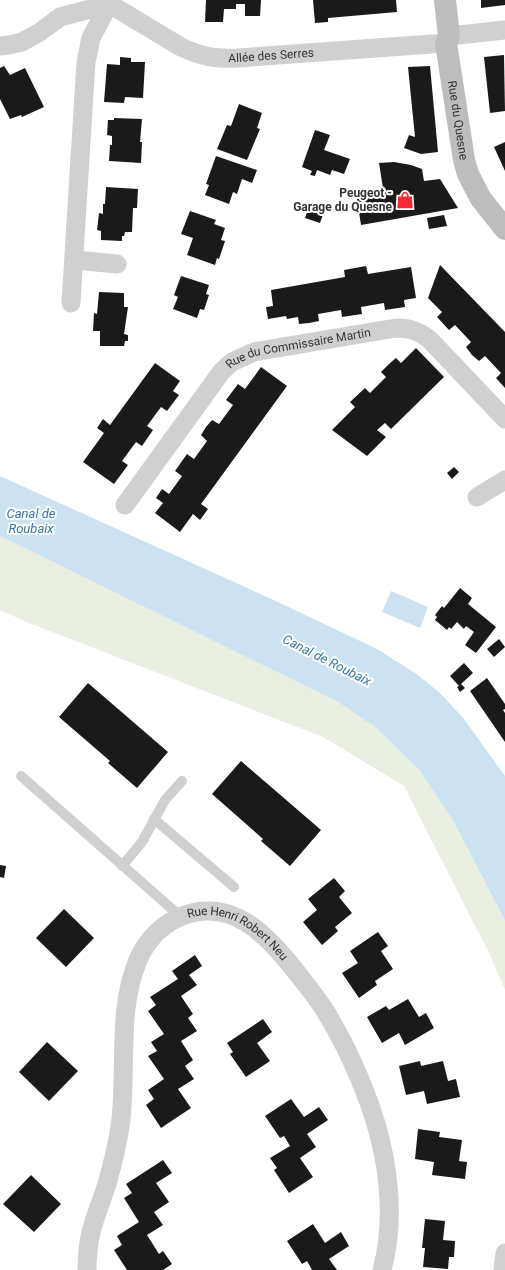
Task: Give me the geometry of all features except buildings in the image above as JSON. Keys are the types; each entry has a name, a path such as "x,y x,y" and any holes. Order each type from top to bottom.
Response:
{"street":[{"name":"Rue du Quesne","path":"445,0 447,39 464,160 468,174 481,199 505,229"},
{"name":"Allée des Serres","path":"106,2 181,47 194,54 207,57 238,58 447,39 505,30"},
{"path":"0,46 22,42 40,32 60,17 106,2"},
{"path":"71,303 86,62 91,38 106,2"},
{"path":"74,260 117,264"},
{"name":"Rue du Commissaire Martin","path":"125,505 218,376 232,362 254,352 396,328 415,330 430,340 505,419"},
{"path":"477,497 505,480"},
{"name":"Rue Henri Robert Neu","path":"87,1270 91,1231 107,1184 120,1127 124,1019 132,976 145,946 152,937 169,922 180,916 195,911 210,910 223,912 250,924 261,932 287,960 312,991 333,1024 350,1058 364,1091 380,1137 384,1157 390,1221 386,1255 382,1270"},
{"path":"503,1270 505,1253"}],"lane":[{"path":"20,776 180,916"},
{"path":"122,866 142,842 165,800 182,781"},
{"path":"154,820 234,887"}],"green space":[{"path":"0,536 338,702 375,727 420,771 455,824 505,921 505,990 490,955 404,786 323,737 29,623 0,610"}],"water":[{"name":"Canal de Roubaix","path":"0,476 280,603 377,649 418,675 441,694 464,719 505,776 505,921 455,824 420,771 375,727 338,702 0,536"},
{"path":"391,591 428,607 420,628 382,612"}],"place":[{"name":"Peugeot - Garage du Quesne","path":"405,200"}]}
